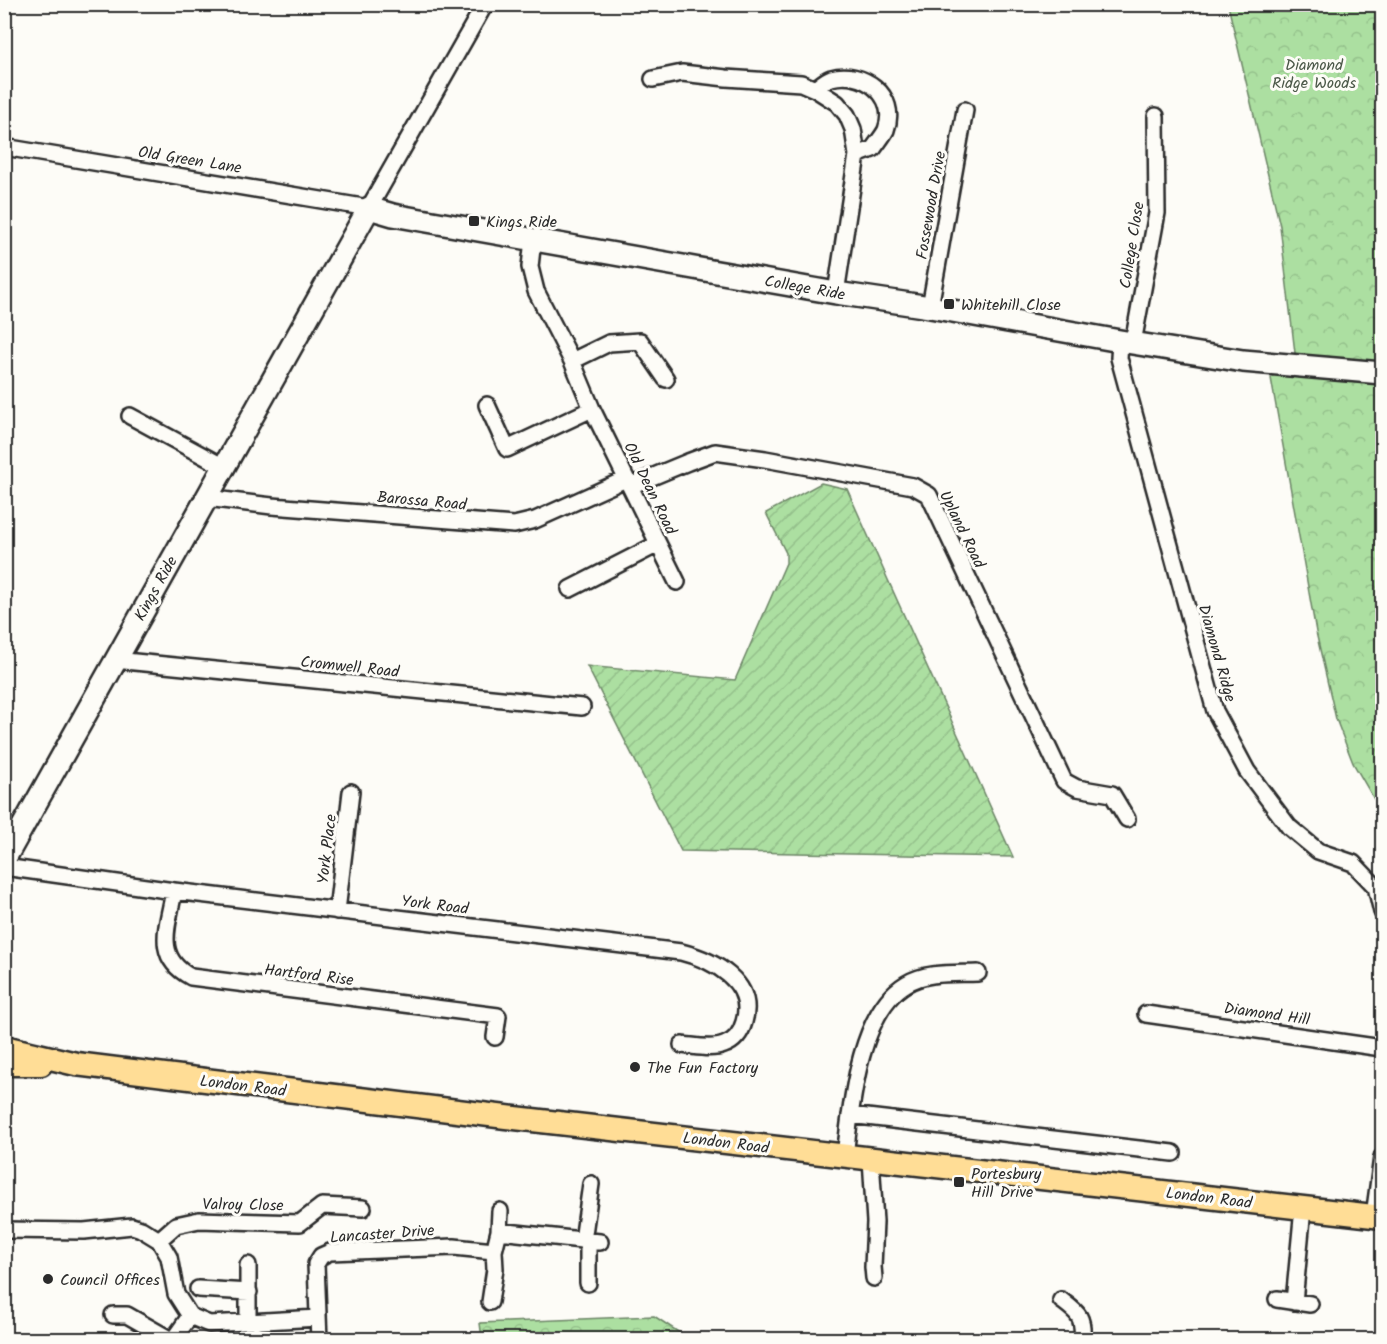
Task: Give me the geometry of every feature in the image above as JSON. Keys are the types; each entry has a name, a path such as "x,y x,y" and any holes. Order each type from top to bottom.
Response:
{"main road":[{"name":"London Road","path":"4,1047 70,1063 845,1156 1378,1216"},
{"name":"London Road","path":"4,1064 70,1063"}],"street":[{"name":"Kings Ride","path":"4,860 485,4"},
{"path":"653,79 682,73 801,83 837,103 848,115 853,129 857,155 836,293"},
{"path":"815,89 829,78 850,76 867,81 882,93 887,111 886,129 873,149 857,155"},
{"name":"Fossewood Drive","path":"930,307 966,110"},
{"name":"College Close","path":"1127,342 1157,213 1156,116"},
{"name":"Old Green Lane","path":"4,147 369,208"},
{"name":"College Ride","path":"369,208 393,215 836,293 1242,361 1383,374"},
{"name":"Old Dean Road","path":"533,239 530,267 536,291 677,582"},
{"path":"572,362 609,344 640,341 666,379"},
{"name":"Diamond Ridge","path":"1127,342 1119,358 1215,711 1247,771 1289,827 1318,850 1353,863 1376,887 1383,912"},
{"path":"487,405 507,449 592,410"},
{"path":"130,416 224,467"},
{"name":"Upland Road","path":"628,483 715,452 913,486 928,495 1064,781 1077,788 1110,787 1126,819"},
{"name":"Barossa Road","path":"206,498 272,506 514,525 535,520 628,483"},
{"path":"570,589 658,544"},
{"name":"Cromwell Road","path":"115,660 582,707"},
{"name":"York Place","path":"337,911 351,792"},
{"name":"York Road","path":"4,867 174,891 681,952 716,964 741,987 747,1006 744,1024 734,1041 721,1047 682,1046"},
{"name":"Hartford Rise","path":"174,891 165,941 170,960 178,970 191,977 498,1016 495,1036"},
{"path":"845,1156 854,1083 868,1039 884,1005 906,984 932,974 978,973"},
{"name":"Diamond Hill","path":"1146,1014 1383,1048"},
{"path":"850,1115 1173,1153"},
{"path":"1378,1216 1383,1156"},
{"path":"871,1159 875,1222 874,1278"},
{"path":"588,1283 591,1184"},
{"name":"Valroy Close","path":"159,1239 176,1225 199,1220 300,1223 322,1206 363,1208"},
{"path":"1294,1302 1303,1208"},
{"path":"490,1302 500,1212"},
{"path":"4,1230 84,1231 132,1226 159,1239 168,1257 176,1294 190,1316 209,1324 318,1318"},
{"path":"499,1231 590,1242"},
{"name":"Lancaster Drive","path":"319,1340 316,1264 321,1256 330,1252 454,1247 494,1251"},
{"path":"248,1265 248,1322"},
{"path":"198,1288 249,1292"},
{"path":"1277,1299 1310,1304"},
{"path":"1061,1300 1080,1315 1083,1327 1082,1340"},
{"path":"113,1314 127,1315 172,1340 190,1316"}],"green space":[{"name":"Diamond Ridge Woods","path":"1228,5 1382,5 1382,813 1353,763 1336,719 1316,632 1271,378 1295,353 1280,226"},
{"path":"821,483 847,489 1013,857 681,851 587,666 735,680 786,563 786,553 766,513"},
{"path":"654,1316 689,1339 482,1339 480,1323"}],"place":[{"name":"Kings Ride","path":"474,221"},
{"name":"Whitehill Close","path":"949,304"},
{"name":"The Fun Factory","path":"635,1067"},
{"name":"Portesbury Hill Drive","path":"959,1182"},
{"name":"Council Offices","path":"48,1279"}]}
